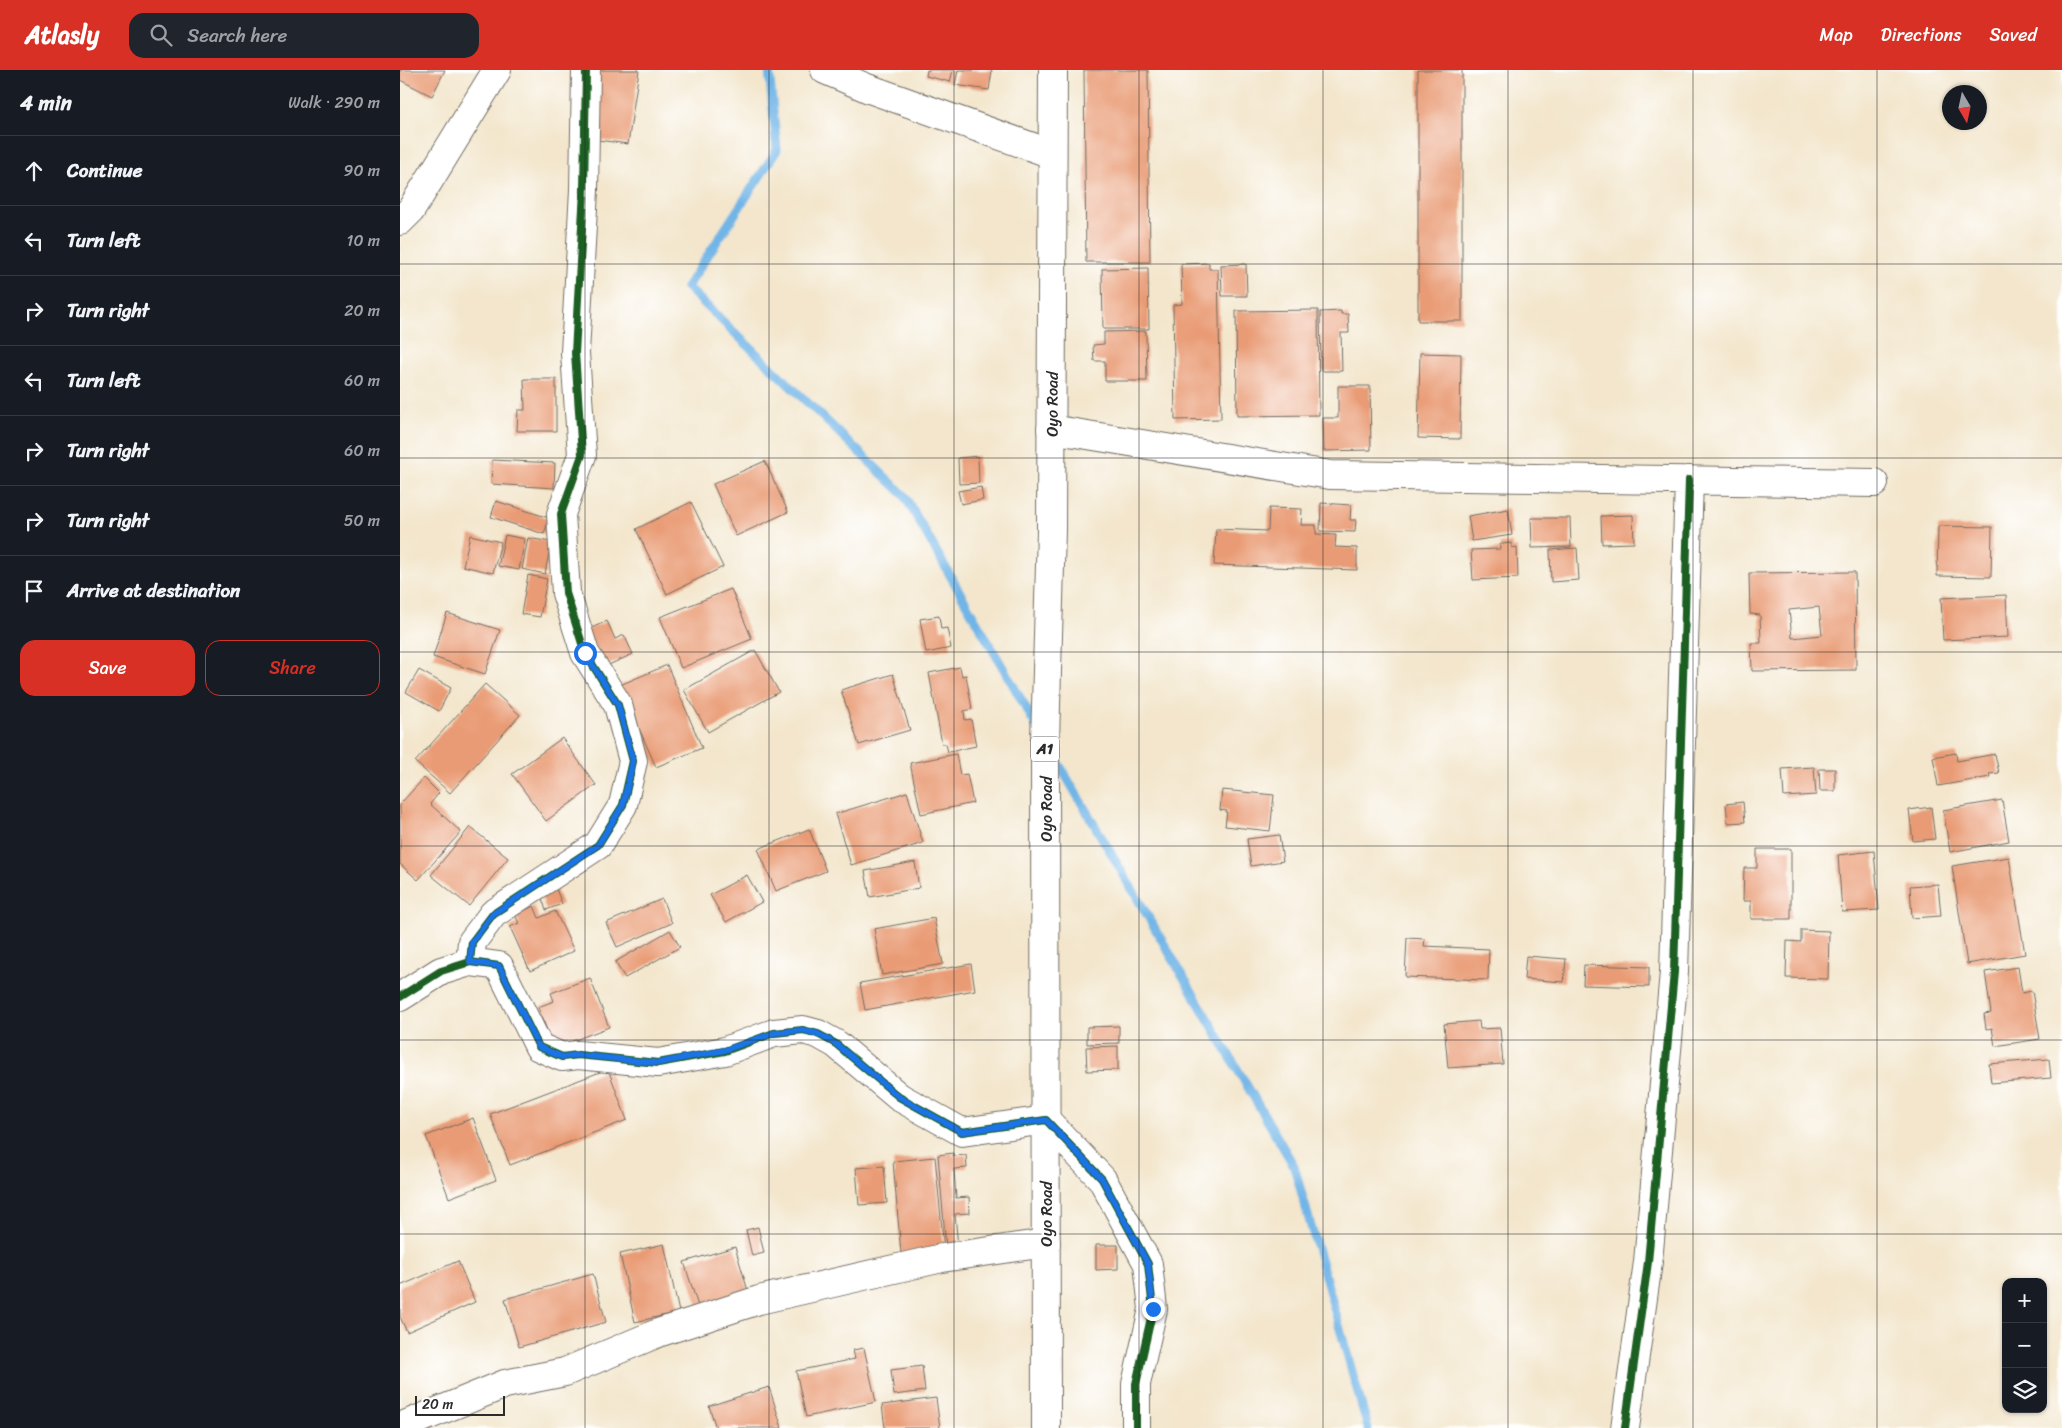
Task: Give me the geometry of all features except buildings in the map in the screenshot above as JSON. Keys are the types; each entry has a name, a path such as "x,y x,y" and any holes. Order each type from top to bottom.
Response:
{"main road":[{"path":"400,222 411,210 497,70"},
{"path":"470,962 472,942 493,914 598,845 623,805 633,761 618,705 585,653 566,593 561,514 582,455 575,352 584,190 586,70"},
{"path":"825,70 867,88 1052,154"},
{"name":"Oyo Road","path":"1046,1428 1045,741 1051,429 1053,70"},
{"path":"1051,429 1330,475 1874,483"},
{"path":"1625,1428 1648,1262 1674,972 1690,480"},
{"path":"400,997 440,971 470,962 499,966 539,1047 562,1057 578,1055 658,1063 725,1050 774,1033 803,1030 818,1034 836,1044 899,1097 962,1132 1046,1120 1102,1179 1148,1264 1153,1309 1136,1384 1136,1428"},
{"path":"400,1427 506,1384 565,1372 658,1332 759,1300 942,1258 1046,1243"}],"waterway":[{"path":"769,70 777,150 687,287 904,495 1037,727"},
{"path":"1053,754 1294,1166 1368,1428"}],"cycle path":[{"path":"470,962 472,942 493,914 598,845 623,805 633,761 618,705 585,653 566,593 561,514 582,455 575,353 584,190 586,70"},
{"path":"1625,1428 1648,1262 1674,972 1689,480"},
{"path":"400,997 441,971 470,962 499,966 539,1047 562,1057 578,1055 658,1063 725,1051 774,1033 803,1030 818,1034 836,1044 899,1097 962,1132 1046,1120 1102,1179 1148,1264 1153,1309 1136,1384 1136,1428"}],"route":[{"path":"585,653 618,705 633,761 623,805 598,845 493,914 472,942 470,962 499,966 539,1047 562,1057 578,1055 658,1063 696,1058 774,1033 803,1030 818,1034 836,1044 899,1097 962,1132 1046,1120 1102,1179 1148,1264 1153,1309"}]}
